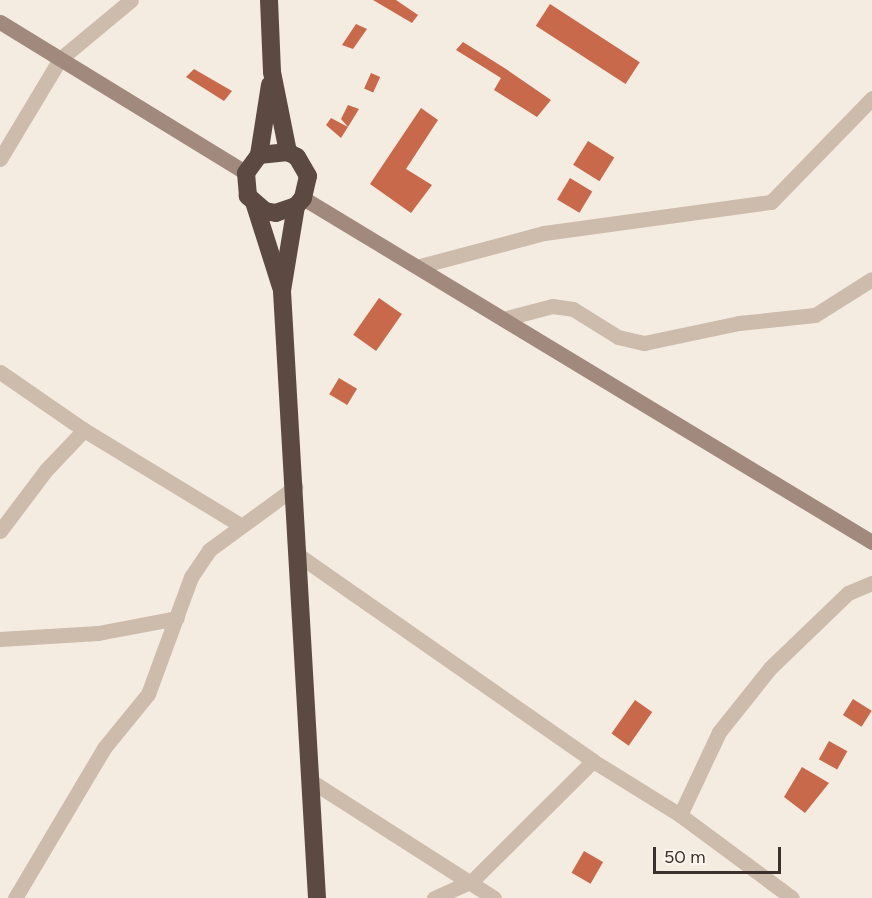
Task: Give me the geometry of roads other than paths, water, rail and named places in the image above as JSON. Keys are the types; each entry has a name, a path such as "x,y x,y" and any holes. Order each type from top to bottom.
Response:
{"highway":[{"path":"269,0 272,72 288,152 304,166 308,176 300,202 282,291"},
{"path":"272,72 259,154 246,173 245,185 255,205 282,291 301,557 317,898"},
{"path":"259,154 288,152"},
{"path":"255,205 276,213 300,202"}],"main road":[{"path":"0,22 246,173"},
{"path":"300,202 420,266 872,542"}],"street":[{"path":"0,159 60,59 131,0"},
{"path":"420,266 544,233 771,202 872,98"},
{"path":"507,318 552,306 573,309 618,337 644,343 748,322 815,315 872,279"},
{"path":"0,372 84,430 240,525"},
{"path":"0,531 46,470 84,430"},
{"path":"15,898 104,748 148,694 191,577 209,550 240,525 295,487"},
{"path":"301,557 592,761 680,816 780,893 792,898"},
{"path":"680,816 719,732 770,668 848,593 872,583"},
{"path":"0,639 98,633 177,618"},
{"path":"434,898 472,881 592,761"},
{"path":"311,781 472,881 494,898"}]}
